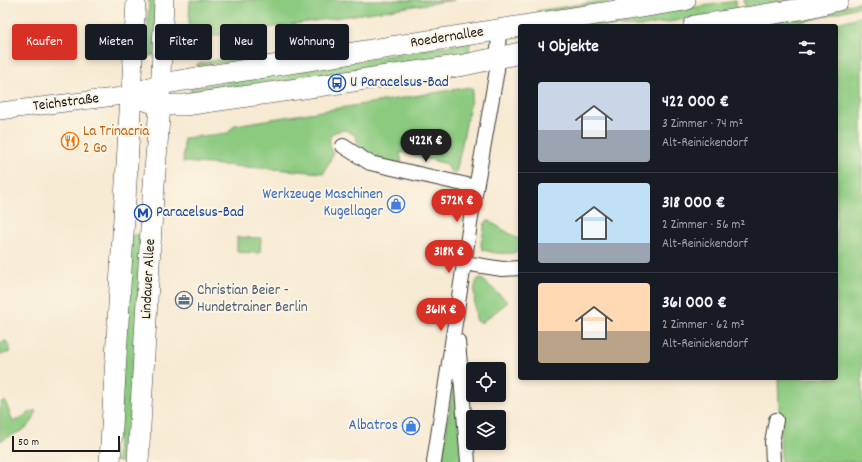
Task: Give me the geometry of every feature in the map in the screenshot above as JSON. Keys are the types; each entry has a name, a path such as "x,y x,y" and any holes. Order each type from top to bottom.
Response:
{"main road":[{"name":"Lindauer Allee","path":"110,462 136,0"},
{"name":"Lindauer Allee","path":"138,462 152,211 160,105 164,0"},
{"name":"Roedernallee","path":"531,24 685,0"},
{"path":"707,24 801,9 838,0"},
{"name":"Roedernallee","path":"131,95 161,84 518,26"},
{"name":"Roedernallee","path":"160,105 190,104 464,65 518,53"},
{"path":"131,95 160,105"}],"street":[{"path":"434,462 476,187 498,58 499,29"},
{"name":"Teichstraße","path":"0,111 131,95"},
{"path":"344,146 370,163 476,187"},
{"path":"464,263 502,270 518,268"},
{"path":"456,319 468,462"},
{"path":"773,462 772,442 776,420"}],"green space":[{"path":"149,0 157,0 154,55 147,57"},
{"path":"190,0 454,0 294,24 275,24 275,27 267,28 267,24 220,24 220,35 212,36 212,24 189,24"},
{"path":"610,0 633,0 537,15 537,11"},
{"path":"744,0 805,0 746,10"},
{"path":"736,1 737,11 656,24 584,24"},
{"path":"862,1 862,6 806,21 787,24 758,24 842,7"},
{"path":"862,16 862,462 781,462 778,380 838,380 838,24 834,24"},
{"path":"470,42 469,53 191,96 191,88"},
{"path":"220,60 242,60 197,67 197,64"},
{"path":"470,87 473,90 456,173 451,173 447,164 400,152 402,165 381,160 368,154 362,149 356,136 346,130 336,132 330,137 330,144 333,154 324,173 183,162 184,138 228,133 235,125"},
{"path":"489,221 518,239 518,251 501,253 482,249 481,245 485,223"},
{"path":"129,235 144,235 132,462 117,462"},
{"path":"237,237 261,238 260,253 237,252"},
{"path":"478,279 482,279 508,302 481,323 477,321 476,318 474,292"},
{"path":"6,341 10,347 10,352 0,355 0,343"},
{"path":"454,377 456,377 461,462 442,462"},
{"path":"5,401 13,422 35,410 35,416 23,430 0,441 0,403"}],"place":[{"name":"U Paracelsus-Bad","path":"337,83"},
{"name":"La Trinacria 2 Go","path":"70,141"},
{"name":"Werkzeuge Maschinen Kugellager","path":"396,204"},
{"name":"Paracelsus-Bad","path":"143,213"},
{"name":"Christian Beier - Hundetrainer Berlin","path":"184,300"},
{"name":"Albatros","path":"411,426"}]}
